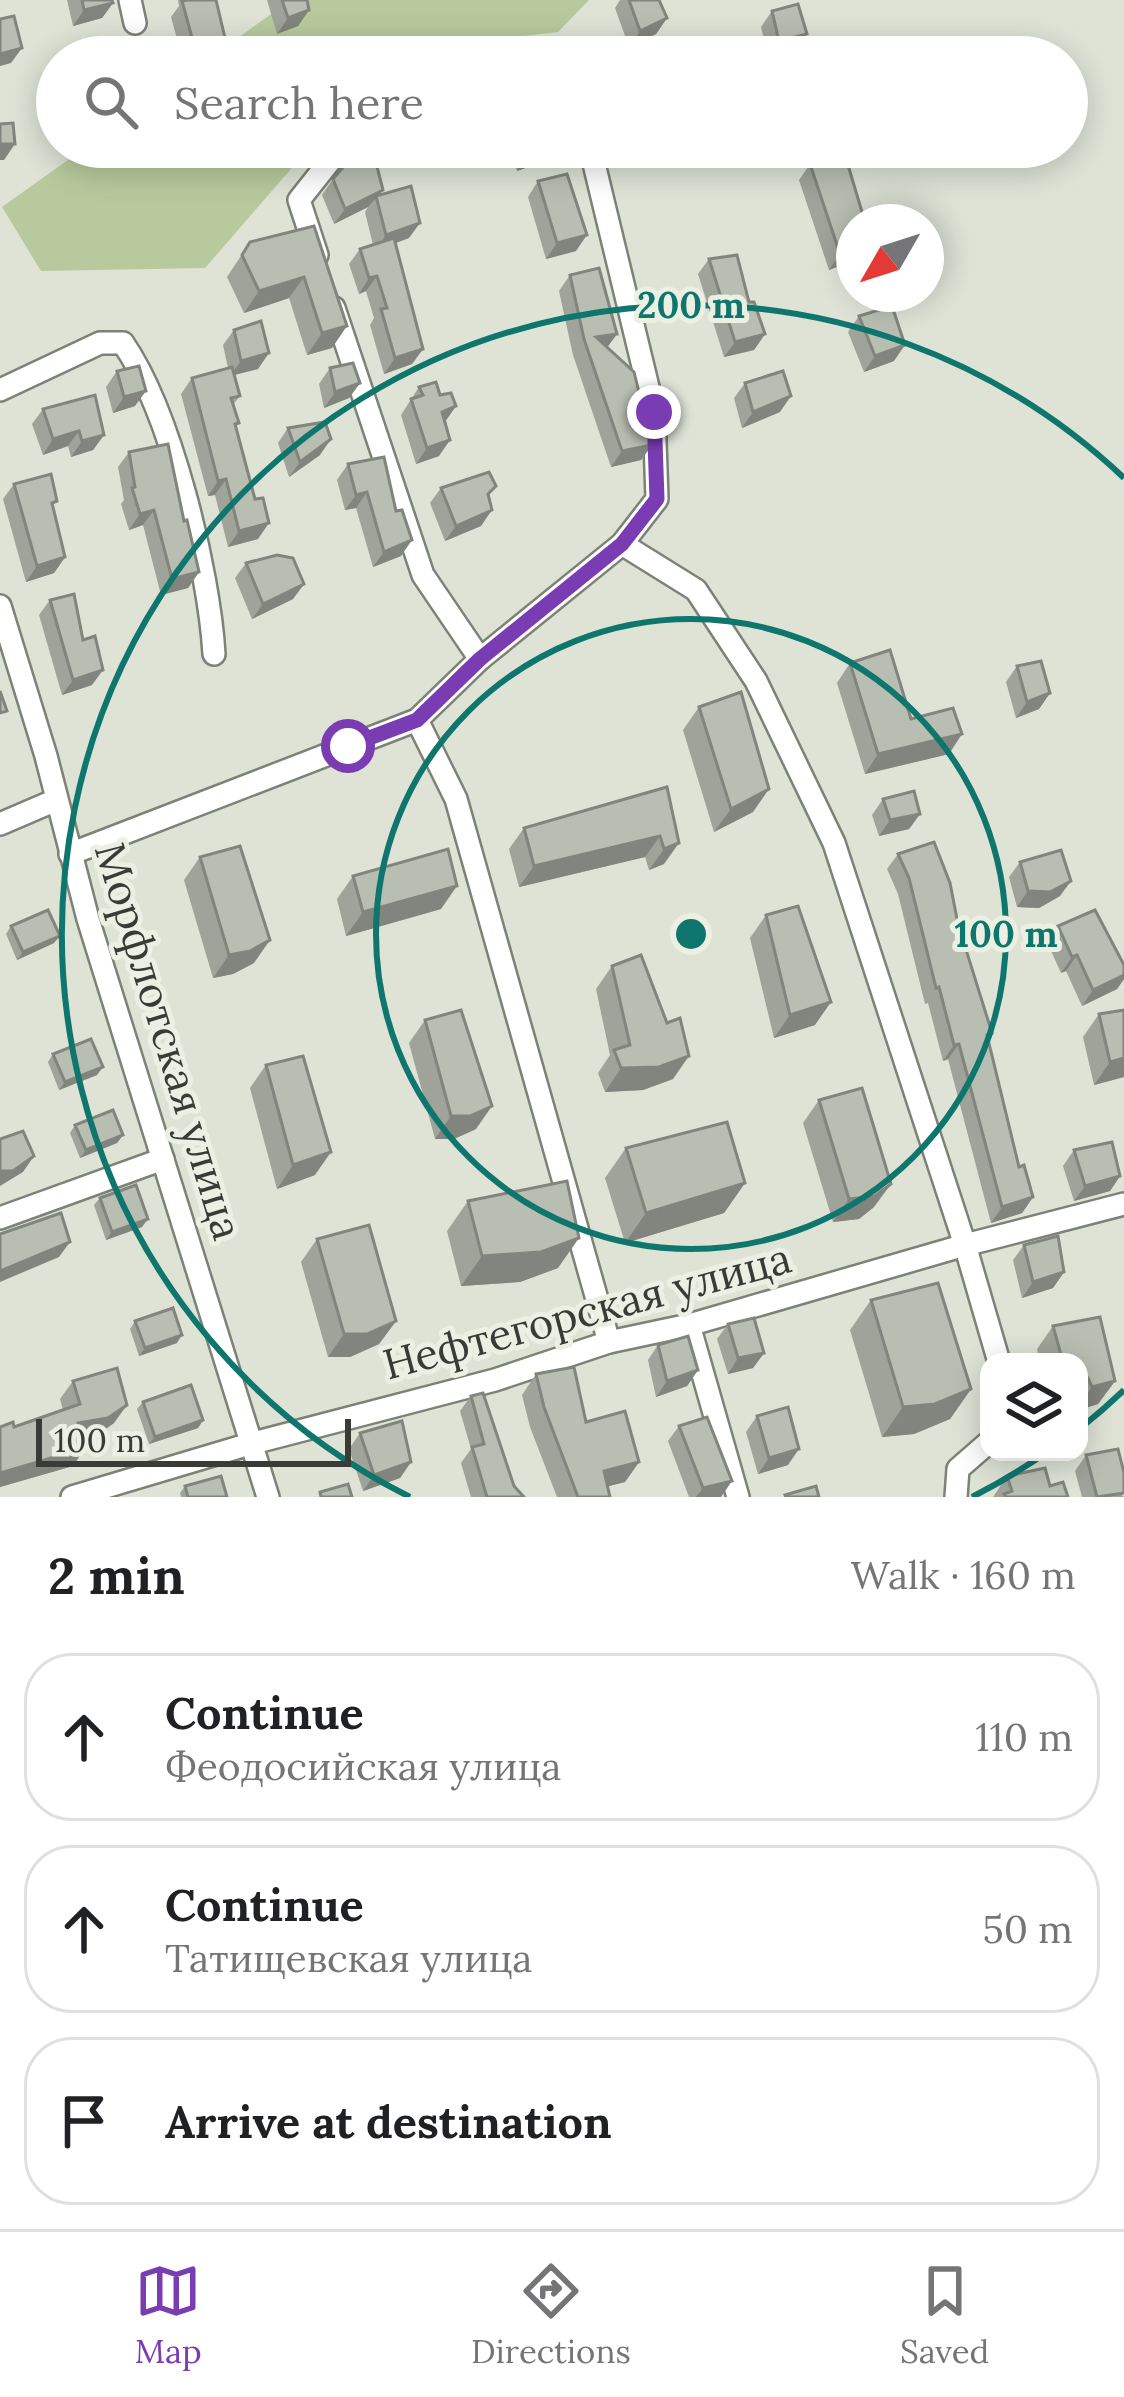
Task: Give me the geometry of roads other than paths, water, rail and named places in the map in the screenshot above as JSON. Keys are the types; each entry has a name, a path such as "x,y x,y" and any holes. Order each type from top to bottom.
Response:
{"street":[{"path":"130,0 135,23"},
{"path":"324,168 298,200 423,575 480,659"},
{"path":"70,854 417,720 480,659 622,544 657,499 654,412 595,168"},
{"path":"0,390 100,343 123,343 137,363 164,426 211,608 214,654"},
{"path":"622,544 696,590 756,681 834,842 996,1353"},
{"name":"Морфлотская улица","path":"0,606 70,854 268,1497"},
{"path":"417,720 456,799 610,1342"},
{"path":"0,824 56,800"},
{"path":"0,1218 163,1159"},
{"name":"Нефтегорская улица","path":"72,1497 253,1443 495,1380 610,1342 689,1325 1124,1204"},
{"path":"689,1325 738,1497"},
{"path":"487,1408 495,1380"},
{"path":"956,1497 958,1469 980,1450"}]}
